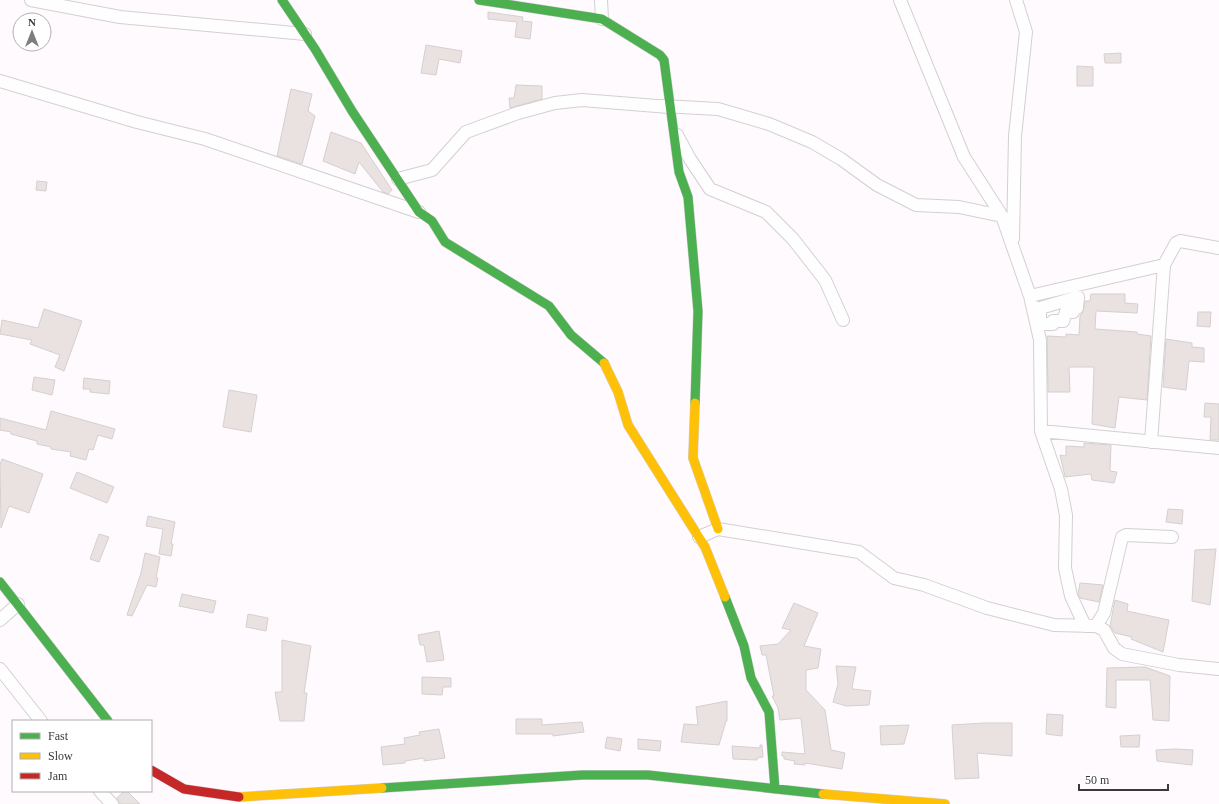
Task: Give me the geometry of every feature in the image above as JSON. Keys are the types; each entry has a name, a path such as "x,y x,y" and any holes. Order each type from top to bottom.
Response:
{"street":[{"path":"31,0 120,17 305,34"},
{"path":"282,0 305,34 352,111 419,212"},
{"path":"479,0 602,19 660,55 664,60 669,108 679,172 688,196 697,303 693,458 718,529"},
{"path":"601,0 602,19"},
{"path":"900,0 964,157 1002,216 1030,296 1040,340 1041,430 1061,489 1066,515 1065,568 1069,589 1091,626"},
{"path":"1013,246 1015,136 1026,32 1016,0"},
{"path":"0,81 137,122 205,139 419,212 432,221 445,242 549,306 571,335 603,361 618,392 628,425 705,547 744,646 751,678 769,712 775,789"},
{"path":"398,179 432,170 466,132 518,113 555,103 582,100 669,108"},
{"path":"843,320 825,280 792,239 766,212 710,189 690,160 663,105 718,109 769,124 812,142 841,159 877,185 916,205 959,207 1002,216"},
{"path":"1151,442 1164,265 1176,243 1180,241 1219,248"},
{"path":"1030,296 1164,265"},
{"path":"1041,430 1219,448"},
{"path":"699,537 718,529 859,552 894,578 924,585 994,610 1054,625 1091,626 1104,630 1114,648 1122,654 1179,665 1219,669"},
{"path":"1091,626 1104,613 1122,537 1126,535 1172,537"},
{"path":"0,582 107,720"},
{"path":"0,620 18,604"},
{"path":"0,669 40,720"},
{"path":"152,771 184,790 236,797 582,775 648,775 775,789 846,800 945,804"},
{"path":"101,792 112,804"}],"building":[{"path":"488,12 523,17 522,21 532,22 530,39 515,37 517,22 488,19"},
{"path":"426,45 462,51 460,63 439,59 436,75 421,73"},
{"path":"1121,53 1121,63 1105,63 1104,54"},
{"path":"1077,66 1093,67 1093,86 1077,86"},
{"path":"516,85 542,86 542,99 510,108 509,98 514,98"},
{"path":"291,89 312,94 308,111 315,116 302,164 277,156"},
{"path":"331,132 361,143 392,190 388,194 383,192 359,162 355,174 323,161"},
{"path":"37,181 47,182 46,191 36,190"},
{"path":"1091,294 1125,294 1125,303 1138,304 1137,313 1096,311 1095,329 1137,332 1137,334 1151,336 1147,400 1119,397 1115,428 1092,424 1094,367 1069,367 1070,392 1048,392 1047,336 1066,337 1066,334 1079,335 1080,316 1083,312 1085,301 1090,301"},
{"path":"44,309 82,321 64,371 55,367 60,355 30,344 32,340 0,334 2,320 38,328"},
{"path":"1198,312 1211,312 1210,327 1197,326"},
{"path":"1166,339 1192,343 1192,347 1204,348 1204,362 1189,361 1186,390 1163,387"},
{"path":"34,377 55,380 52,395 32,390"},
{"path":"84,378 110,381 109,394 90,392 90,389 83,389"},
{"path":"229,390 257,395 251,432 223,427"},
{"path":"1205,403 1219,404 1219,440 1210,440 1211,417 1204,417"},
{"path":"51,411 115,429 112,439 98,435 93,450 89,449 86,460 70,456 71,452 51,449 51,447 37,444 37,441 11,434 11,432 0,430 0,418 46,430"},
{"path":"1084,443 1111,445 1110,471 1117,472 1114,483 1092,480 1091,474 1065,477 1060,455 1066,456 1066,446 1084,447"},
{"path":"2,459 43,474 29,513 9,506 1,528 0,465"},
{"path":"77,472 114,487 107,503 70,488"},
{"path":"1168,509 1183,510 1182,524 1166,522"},
{"path":"148,516 175,522 171,544 173,544 171,556 159,554 163,529 146,526"},
{"path":"99,534 109,537 99,562 90,559"},
{"path":"1216,549 1210,605 1192,601 1195,550"},
{"path":"145,553 160,557 156,587 147,585 132,616 127,615 141,573"},
{"path":"1080,583 1103,585 1099,602 1080,598 1078,594"},
{"path":"182,594 216,601 213,613 179,606"},
{"path":"1115,600 1128,604 1127,611 1169,620 1163,652 1131,639 1132,637 1115,633 1110,626"},
{"path":"794,603 818,613 804,646 821,649 818,668 806,670 806,690 825,710 831,750 845,753 842,769 805,763 805,765 794,764 795,761 784,759 784,756 782,756 782,752 805,754 801,718 780,720 778,708 772,696 774,696 766,655 762,655 760,646 778,644 791,630 782,628"},
{"path":"248,614 268,618 266,631 246,627"},
{"path":"439,631 444,660 427,662 424,645 420,645 418,635"},
{"path":"282,640 311,646 304,693 307,693 304,721 280,721 275,692 282,692"},
{"path":"836,666 856,667 852,687 853,689 871,691 869,705 846,706 833,702 838,684"},
{"path":"1145,667 1170,676 1169,721 1153,720 1150,680 1116,680 1116,708 1106,707 1107,668"},
{"path":"422,677 451,678 451,687 443,687 442,695 422,694"},
{"path":"727,701 727,721 719,745 681,742 684,724 698,725 696,707"},
{"path":"1047,714 1063,715 1062,736 1046,734"},
{"path":"516,719 542,719 542,725 582,722 584,732 553,736 553,734 516,734"},
{"path":"1012,723 1012,756 977,753 979,778 955,779 952,725"},
{"path":"909,725 904,744 881,745 880,726"},
{"path":"439,729 445,758 424,761 424,758 405,761 405,763 383,765 381,747 405,744 404,738 420,735 419,732"},
{"path":"1140,735 1139,747 1121,747 1120,736"},
{"path":"607,737 622,739 620,751 605,748"},
{"path":"638,739 661,741 660,751 638,749"},
{"path":"760,745 762,745 763,757 757,758 757,760 733,759 732,746 760,748"},
{"path":"1156,750 1193,750 1192,765 1157,761"},
{"path":"123,792 128,792 140,804 120,804 117,798"}],"traffic: fast":[{"path":"282,0 315,49 352,111 419,212 432,221 445,242 549,306 571,335 604,363"},
{"path":"479,0 602,19 660,55 664,60 679,172 688,197 698,311 695,403"},
{"path":"0,582 107,720"},
{"path":"725,597 744,646 751,678 769,712 775,789"},
{"path":"382,788 582,775 648,775 823,794"}],"traffic: slow":[{"path":"604,363 618,392 628,425 705,547 725,597"},
{"path":"695,403 693,458 718,529"},
{"path":"239,797 382,788"},
{"path":"823,794 945,804"}],"traffic: jam":[{"path":"152,771 184,789 239,797"}]}
